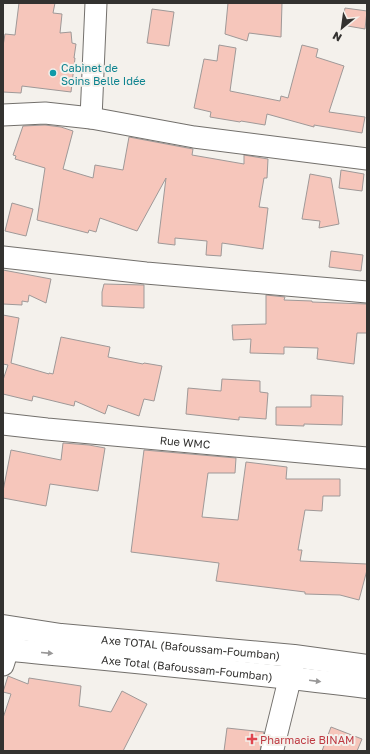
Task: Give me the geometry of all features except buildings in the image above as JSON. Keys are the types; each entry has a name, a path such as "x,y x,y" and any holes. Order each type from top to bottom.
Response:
{"main road":[{"name":"Axe TOTAL (Bafoussam-Foumban)","path":"9,627 61,635 294,656 367,666"},
{"name":"Axe Total (Bafoussam-Foumban)","path":"5,654 67,655 367,687"},
{"path":"272,751 294,656"}],"street":[{"path":"91,118 96,3"},
{"path":"3,115 45,113 91,118 194,137 367,159"},
{"path":"3,257 146,273 367,292"},
{"name":"Rue WMC","path":"3,424 367,458"},
{"path":"5,654 9,627"}],"place":[{"name":"Cabinet de Soins Belle Idée","path":"53,73"},
{"name":"Pharmacie BINAM","path":"252,739"}]}
